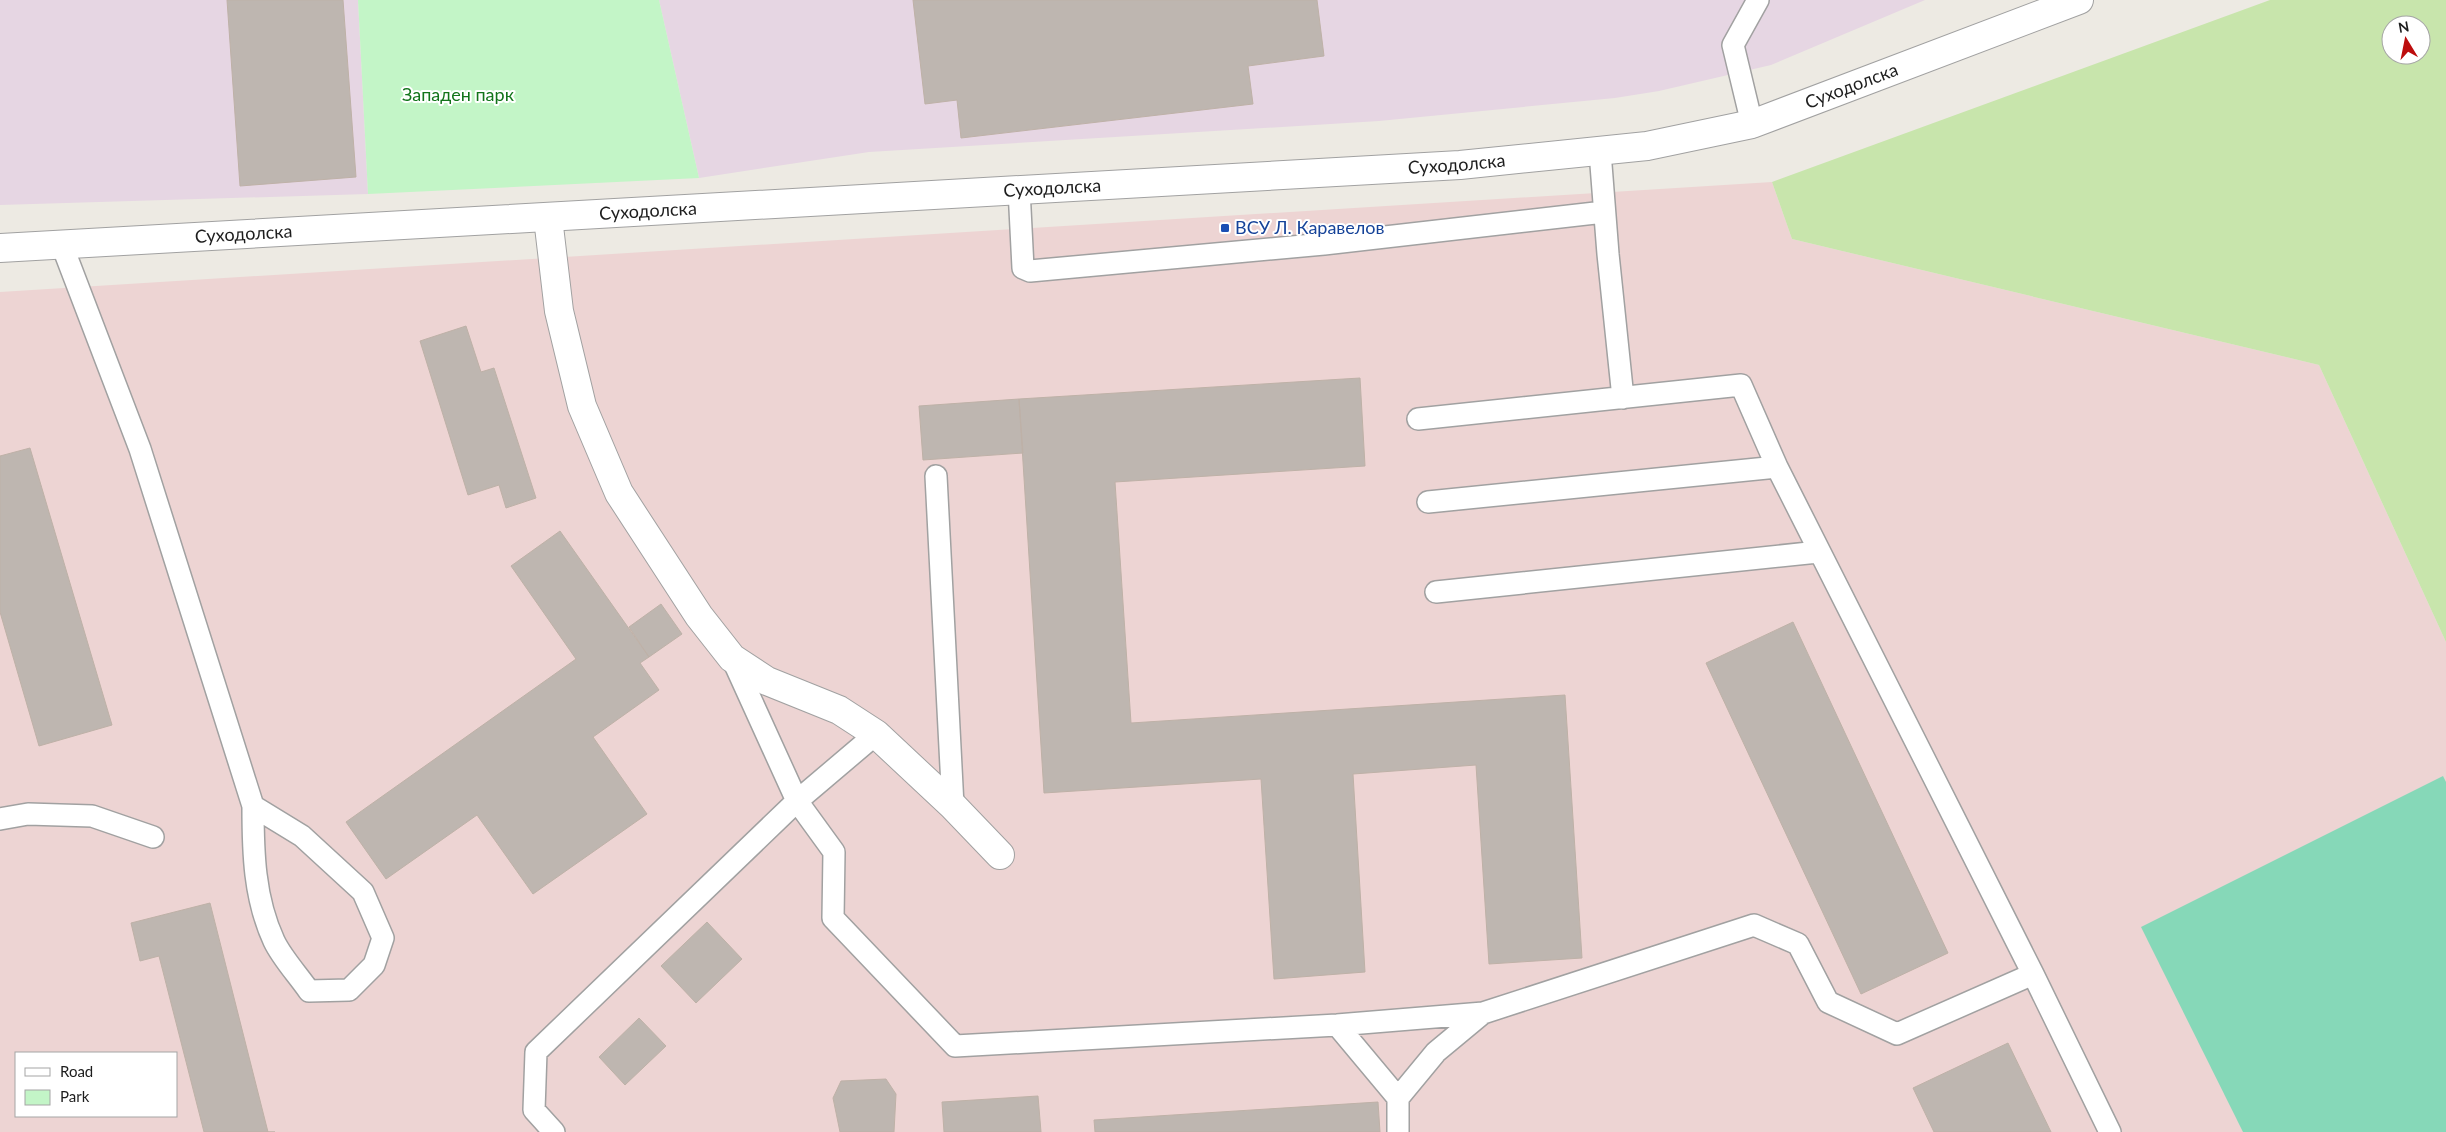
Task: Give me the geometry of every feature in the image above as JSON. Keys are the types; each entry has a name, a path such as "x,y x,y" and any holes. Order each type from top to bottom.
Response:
{"street":[{"name":"Суходолска","path":"0,248 1460,165 1600,152 1647,146 1752,124 2079,0"},
{"path":"548,218 559,311 582,406 619,493 699,616 732,658 767,681 839,710 876,734 954,806 1000,855"}],"lane":[{"path":"1752,124 1733,44 1758,0"},
{"path":"1600,152 1604,212 1624,398"},
{"path":"1019,189 1023,268 1030,271 1324,244 1604,212"},
{"path":"62,245 140,449 253,806 253,863 262,908 274,942 309,991 349,990 374,965 383,938 364,892 302,836 253,806"},
{"path":"1418,419 1741,385 1777,467 1818,552 2033,974 2110,1132"},
{"path":"1428,502 1777,467"},
{"path":"936,476 954,806"},
{"path":"1436,592 1818,552"},
{"path":"732,658 798,801 834,852 833,918 955,1046 1337,1025 1483,1013 1754,926 1798,944 1828,1002 1897,1034 2033,974"},
{"path":"554,1132 534,1110 536,1052 798,801 876,734"},
{"path":"0,818 28,814 92,816 154,837"},
{"path":"1398,1132 1398,1098 1436,1052 1483,1013"},
{"path":"1337,1025 1398,1098"}],"shaded area":[{"path":"0,0 358,0 368,194 0,205"},
{"path":"659,0 1925,0 1771,65 1659,91 1615,98 1379,121 869,152 699,178"},
{"path":"1772,182 1792,239 2319,365 2446,642 2446,1132 0,1132 0,292"}],"green space":[{"name":"Западен парк","path":"358,0 659,0 699,178 368,194"},
{"path":"2270,0 2446,0 2446,642 2319,365 1792,239 1772,182"},
{"path":"2443,776 2446,782 2446,1132 2243,1132 2141,927"}],"building":[{"path":"227,0 343,0 356,177 240,186"},
{"path":"913,0 1317,0 1324,56 1248,66 1253,104 961,138 957,100 925,104"},
{"path":"466,326 481,372 494,368 536,498 506,508 499,485 468,495 420,341"},
{"path":"1360,378 1365,466 1115,482 1131,723 1565,695 1582,958 1489,964 1476,765 1353,774 1365,972 1274,979 1261,779 1044,793 1019,399"},
{"path":"1019,399 1023,453 923,460 919,406"},
{"path":"30,448 112,725 39,746 0,612 0,456"},
{"path":"560,531 649,657 640,663 659,690 593,737 647,814 533,894 477,815 386,879 346,822 576,659 511,566"},
{"path":"661,604 682,634 649,657 629,627"},
{"path":"1793,622 1948,953 1861,994 1706,663"},
{"path":"210,903 268,1132 204,1132 159,956 140,961 131,923"},
{"path":"707,922 742,959 696,1003 661,966"},
{"path":"639,1018 666,1046 625,1085 599,1057"},
{"path":"2008,1043 2051,1132 1934,1132 1913,1088"},
{"path":"886,1079 896,1094 894,1132 840,1132 833,1098 841,1081"},
{"path":"1038,1096 1041,1132 944,1132 942,1102"},
{"path":"1378,1102 1380,1132 1095,1132 1094,1120"}],"place":[{"name":"ВСУ Л. Каравелов","path":"1225,228"}]}
